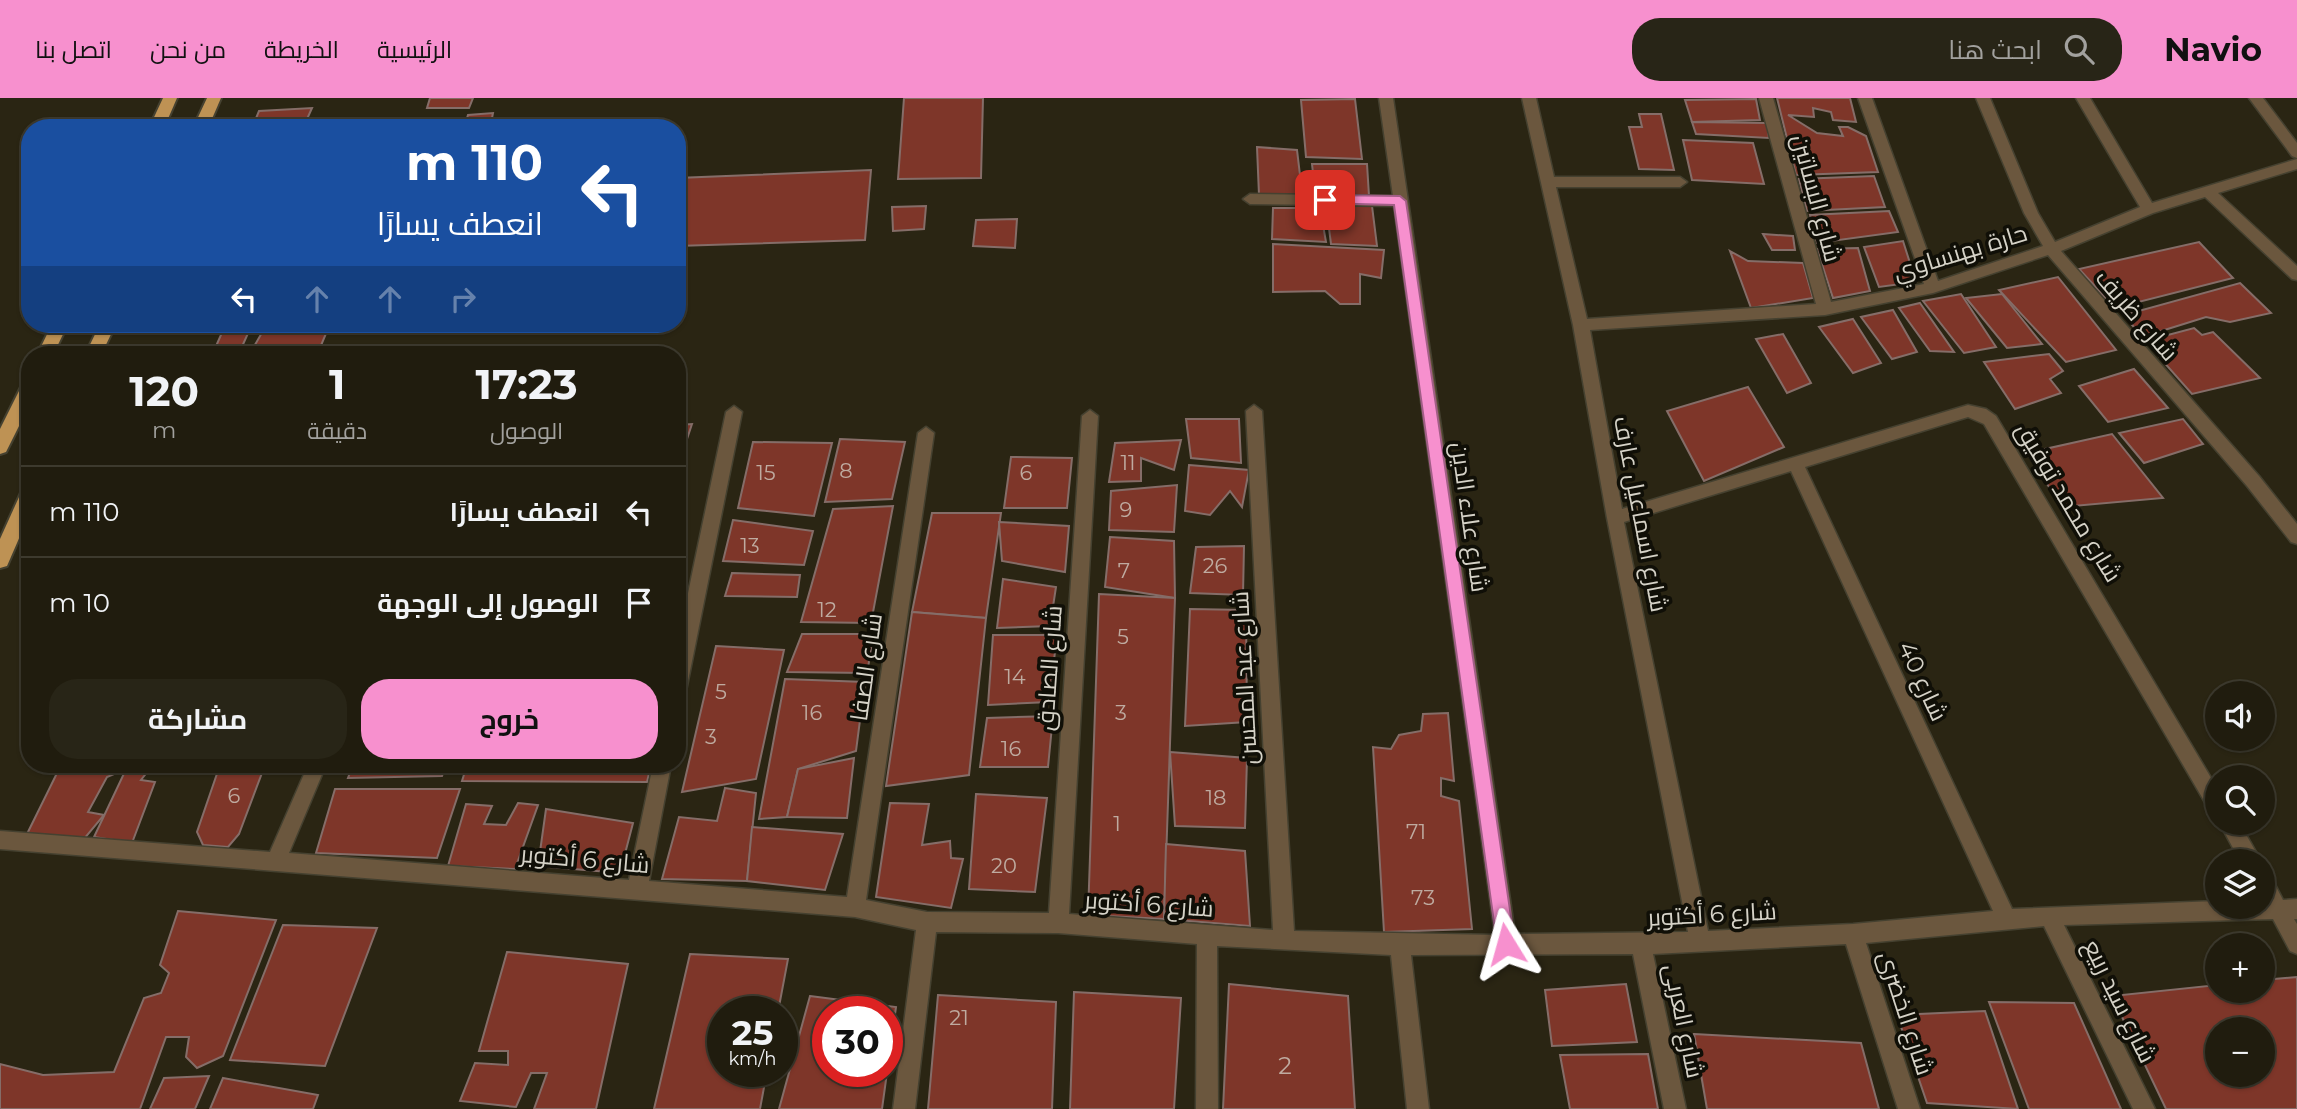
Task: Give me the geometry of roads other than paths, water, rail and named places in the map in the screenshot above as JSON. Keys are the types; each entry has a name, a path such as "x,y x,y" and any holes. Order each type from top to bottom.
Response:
{"highway":[{"path":"160,119 170,98"},
{"path":"204,119 214,98"},
{"path":"0,447 21,404"},
{"path":"0,559 21,511"}],"street":[{"name":"شارع علاء الدين","path":"1386,98 1506,944"},
{"name":"شارع اسماعيل عارف","path":"1529,98 1581,325 1615,518 1700,940"},
{"name":"شارع البساتين","path":"1766,98 1825,309"},
{"path":"1865,98 1933,288"},
{"name":"شارع ظريف","path":"1983,98 2031,213 2051,248 2253,481 2297,537"},
{"path":"2083,98 2148,209"},
{"path":"2256,98 2297,153"},
{"name":"حارة بهنساوي","path":"1581,325 1825,309 1933,288 2051,248 2148,209 2297,164"},
{"path":"1550,182 1680,182"},
{"path":"2207,191 2297,275"},
{"path":"1250,199 1400,201"},
{"name":"شارع عبد المحسن","path":"1254,411 1284,941"},
{"name":"شارع محمد توفيق","path":"1615,518 1968,411 1986,416 2205,784"},
{"path":"686,647 734,412"},
{"name":"شارع الصادق","path":"1058,923 1090,416"},
{"name":"شارع الصفا","path":"855,907 926,433"},
{"name":"شارع 40","path":"1795,463 2007,920"},
{"path":"276,861 314,773"},
{"path":"637,890 660,773"},
{"name":"شارع 6 أكتوبر","path":"0,840 855,907 927,922 1058,923 1284,941 1400,945 1641,944 1853,934 2049,916 2289,910"},
{"path":"2275,895 2289,910 2297,944"},
{"name":"شارع سيد ربيع","path":"2049,916 2144,1109"},
{"path":"904,1109 927,922"},
{"path":"1207,934 1207,1109"},
{"name":"شارع الخضرى","path":"1853,934 1909,1109"},
{"name":"شارع العربى","path":"1641,944 1675,1109"},
{"path":"1400,945 1418,1109"}]}
